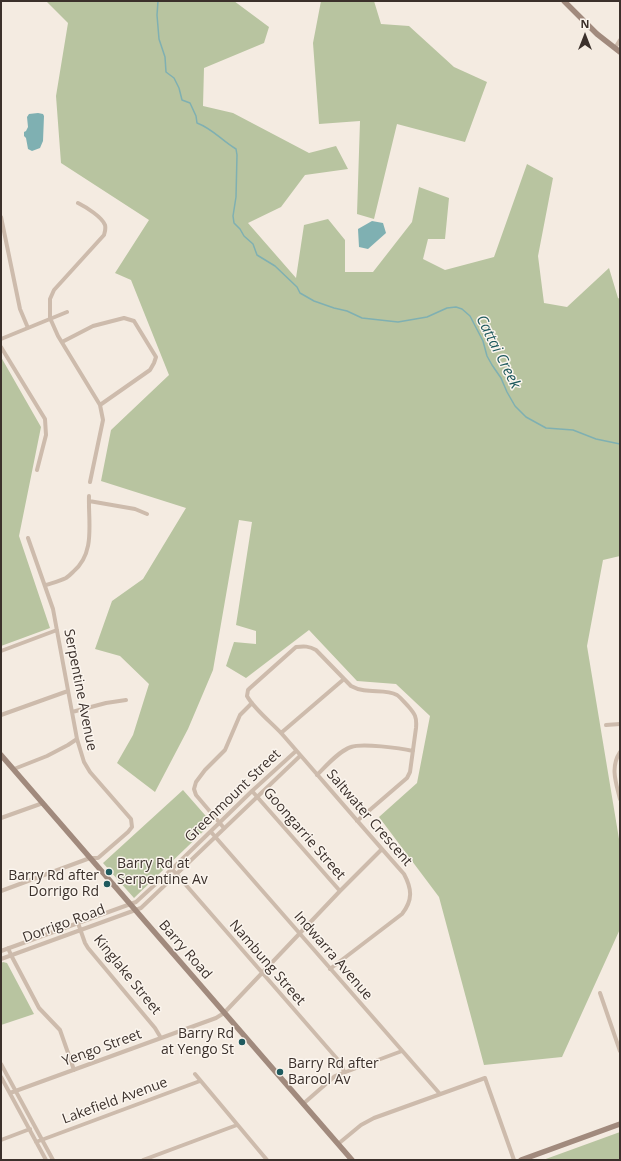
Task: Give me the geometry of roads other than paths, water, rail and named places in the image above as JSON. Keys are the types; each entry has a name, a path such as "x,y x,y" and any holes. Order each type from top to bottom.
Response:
{"street":[{"path":"564,1 597,34 617,50 620,40"},
{"path":"78,203 86,207 102,221 106,227 104,235 54,290 50,299 50,318 62,342 100,405 103,420 90,482"},
{"path":"1,217 20,309 28,328"},
{"path":"1,339 67,312"},
{"path":"62,342 93,326 124,318 134,322 156,357 150,370 100,405"},
{"path":"1,346 45,419 46,436 37,470"},
{"path":"46,586 68,577 83,561 90,540 89,496"},
{"path":"88,501 135,509 147,514"},
{"name":"Serpentine Avenue","path":"28,538 53,609 77,739 84,762 90,772 131,819 132,827 128,832 98,858 90,858"},
{"path":"1,651 57,630"},
{"name":"Saltwater Crescent","path":"330,969 402,914 408,905 411,892 408,882 404,874 281,733 252,703 247,696 247,693 250,688 296,647 305,646 316,650 344,679"},
{"path":"281,733 344,679 357,690 389,692 396,695 401,698 416,715 417,722 410,772 406,778 357,821"},
{"path":"1,715 68,692"},
{"path":"72,712 106,703 126,700"},
{"path":"224,828 196,795 194,789 195,784 205,770 225,750 238,718 252,703"},
{"path":"606,725 620,724"},
{"path":"14,769 47,756 77,739"},
{"path":"317,775 344,750 352,746 362,745 413,751"},
{"name":"Greenmount Street","path":"131,904 136,902 172,869 252,791 296,751"},
{"path":"620,752 616,760 615,772 620,799"},
{"name":"Barry Road","path":"1,755 352,1160"},
{"name":"Greenmount Street","path":"135,910 141,908 256,796 300,756"},
{"name":"Goongarrie Street","path":"252,791 340,891"},
{"path":"1,818 43,803"},
{"name":"Indwarra Avenue","path":"211,832 440,1094"},
{"path":"224,1014 262,972 382,849"},
{"path":"1,891 90,858"},
{"name":"Nambung Street","path":"172,869 339,1061 344,1072"},
{"name":"Dorrigo Road","path":"1,951 131,904"},
{"name":"Dorrigo Road","path":"1,958 135,910"},
{"name":"Kinglake Street","path":"78,923 88,948 155,1028 161,1038"},
{"path":"8,948 39,1008 60,1030 74,1070"},
{"path":"600,993 620,1051"},
{"name":"Yengo Street","path":"10,1093 224,1014"},
{"path":"303,1104 331,1078 402,1051"},
{"path":"1,1064 53,1160"},
{"path":"195,1074 267,1160"},
{"path":"1,1076 46,1160"},
{"path":"338,1144 367,1121 484,1078 514,1160"},
{"name":"Lakefield Avenue","path":"36,1142 200,1081"},
{"path":"521,1160 620,1124"},
{"path":"143,1160 237,1125"},
{"path":"1,1140 30,1129"}],"water":[{"path":"29,114 43,114 44,116 43,141 40,148 32,151 28,149 24,132 28,127 27,117"},
{"path":"372,221 383,223 386,233 368,249 359,247 358,229"}],"waterway":[{"name":"Cattai Creek","path":"158,1 157,15 159,39 165,57 166,72 174,78 179,88 182,100 190,103 196,116 197,123 208,128 236,149 236,197 233,216 234,223 244,236 253,244 257,255 275,266 297,287 300,293 314,301 347,311 362,318 398,322 427,317 447,308 456,307 462,309 470,316 483,341 487,356 501,378 515,406 526,417 546,428 573,430 596,439 620,444"}],"place":[{"name":"Barry Rd at Serpentine Av","path":"109,872"},
{"name":"Barry Rd after Dorrigo Rd","path":"107,884"},
{"name":"Barry Rd at Yengo St","path":"242,1042"},
{"name":"Barry Rd after Barool Av","path":"280,1072"}]}
